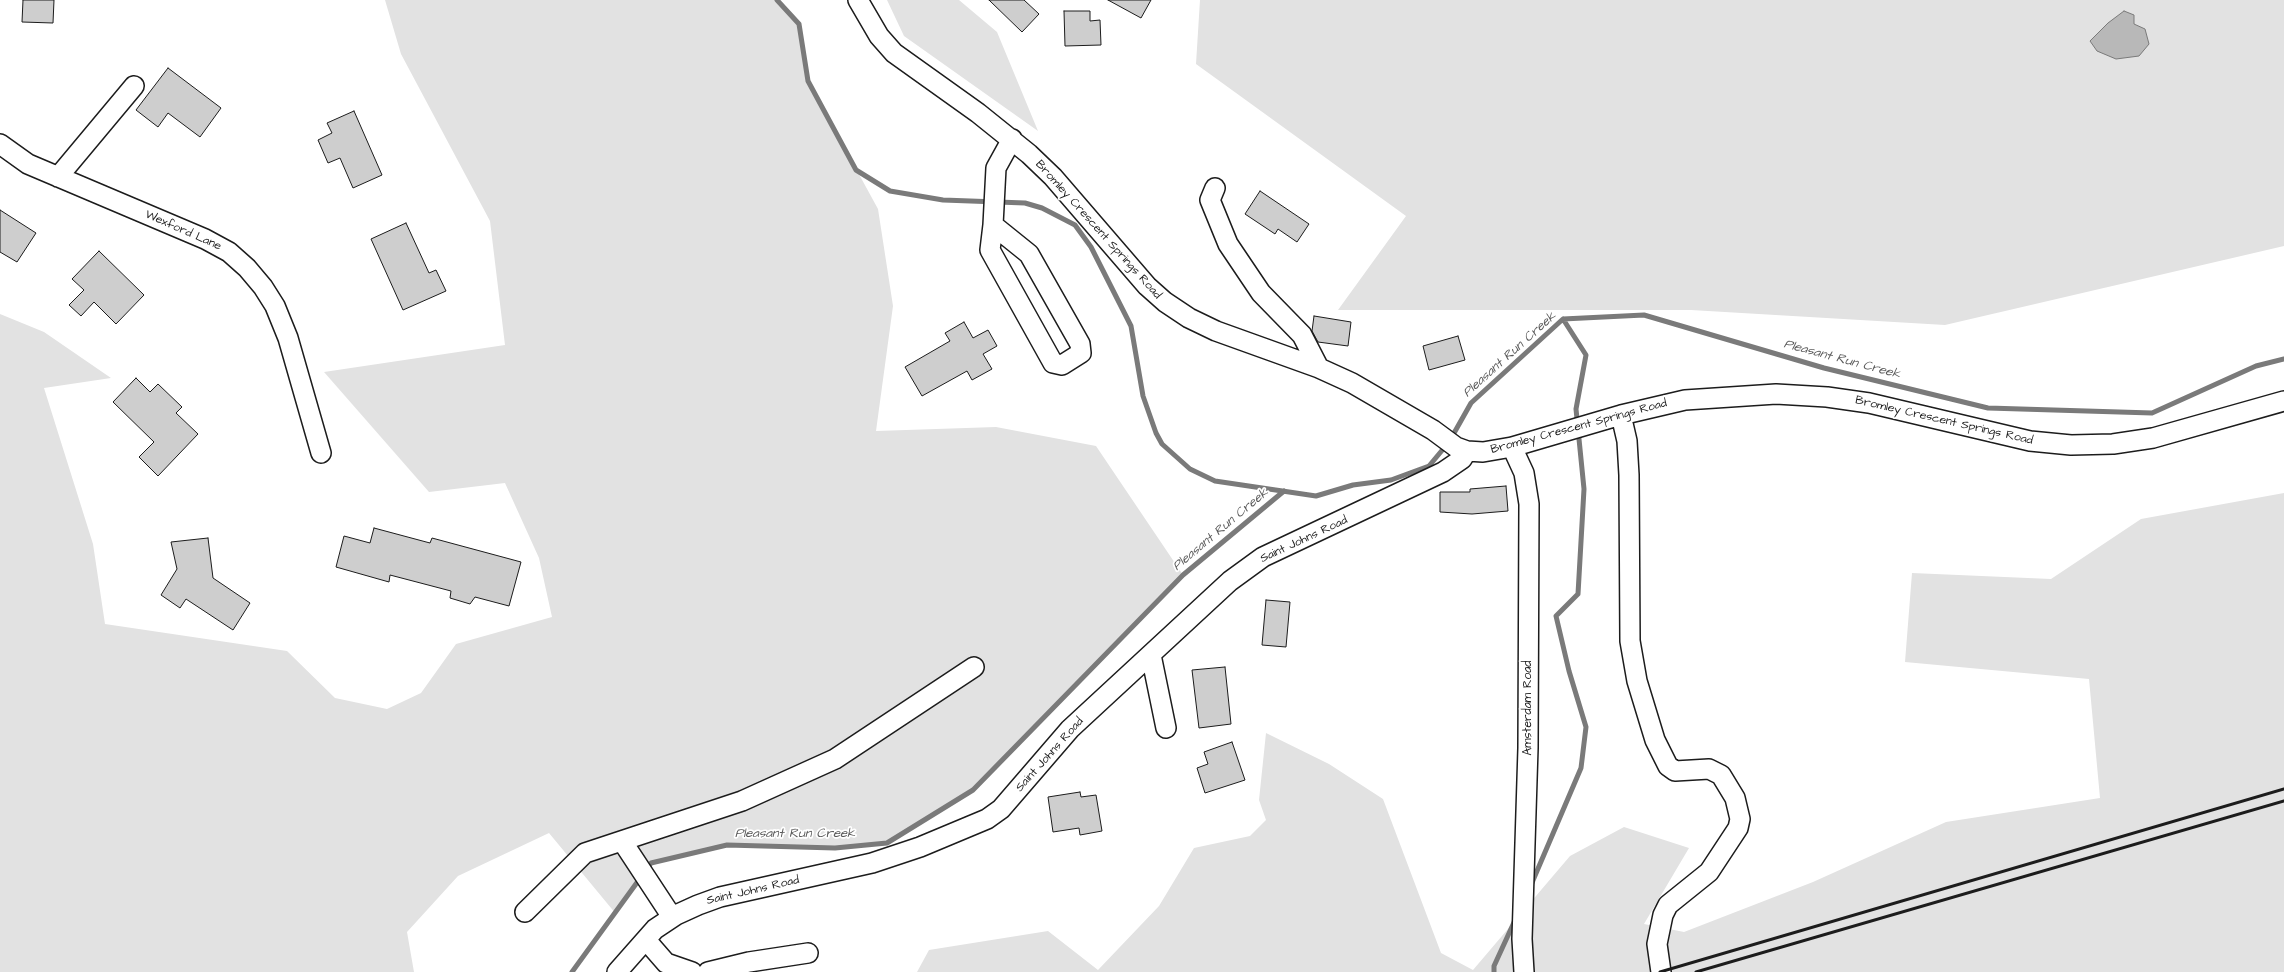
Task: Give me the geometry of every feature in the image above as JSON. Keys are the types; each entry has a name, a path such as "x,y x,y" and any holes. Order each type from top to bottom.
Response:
{"street":[{"name":"Bromley Crescent Springs Road","path":"858,0 879,36 894,53 1012,139 1053,177 1147,286 1165,302 1189,318 1216,331 1319,368 1352,383 1433,430 1462,449 1483,452 1512,447 1621,415 1685,400 1776,394 1827,397 1869,403 2030,441 2071,446 2113,444 2153,438 2284,401"},
{"path":"58,177 134,86"},
{"path":"993,221 1029,254 1080,344 1081,353 1062,365 1053,363 990,250 996,168 1012,139"},
{"name":"Wexford Lane","path":"0,144 28,164 205,239 229,252 247,268 263,287 275,306 288,338 322,453"},
{"path":"1215,188 1210,200 1228,244 1261,293 1302,335 1319,368"},
{"path":"1621,415 1627,441 1629,475 1630,641 1637,681 1655,740 1668,766 1675,771 1709,769 1721,775 1735,798 1740,819 1738,828 1709,872 1668,905 1663,915 1657,944 1661,972"},
{"name":"Amsterdam Road","path":"1512,447 1524,473 1530,504 1528,748 1522,938 1524,972"},
{"name":"Saint Johns Road","path":"617,972 655,929 672,917 698,904 720,897 872,863 920,847 987,819 1001,810 1070,729 1230,581 1263,557 1443,472 1462,459 1462,449"},
{"path":"1151,655 1166,728"},
{"path":"525,912 586,853 742,801 835,759 974,667"},
{"path":"622,841 672,917"},
{"path":"646,940 666,964 692,972"},
{"path":"708,972 749,962 808,953"}],"shaded area":[{"path":"385,0 777,0 799,24 808,81 878,209 893,306 876,431 996,427 1096,446 1183,575 973,790 887,843 834,848 727,845 651,863 616,914 549,833 458,876 407,932 414,972 0,972 0,314 44,332 111,378 44,388 93,544 105,624 287,651 335,698 387,709 421,693 456,644 552,617 539,558 505,483 429,492 324,372 505,345 490,221 401,54"},
{"path":"887,0 959,0 997,32 1038,131 904,36"},
{"path":"1200,0 2284,0 2284,246 1945,325 1691,310 1338,310 1406,216 1196,64"},
{"path":"2124,11 2134,15 2134,24 2145,29 2149,44 2139,56 2116,59 2097,51 2090,41 2108,23"},
{"path":"2284,493 2284,972 917,972 929,950 1048,931 1098,970 1159,906 1194,848 1250,836 1266,820 1259,800 1266,733 1329,764 1383,799 1441,953 1473,970 1570,856 1624,827 1689,848 1644,924 1684,932 1813,882 1946,822 2100,798 2089,679 1905,662 1912,573 2051,579 2141,519"}],"building":[{"path":"23,0 54,0 53,23 22,22"},
{"path":"989,0 1024,0 1039,14 1022,32"},
{"path":"1108,0 1151,0 1141,18"},
{"path":"1064,11 1090,11 1090,21 1100,20 1101,45 1065,46"},
{"path":"168,68 221,108 200,137 168,113 158,127 136,110"},
{"path":"354,111 382,175 353,188 340,158 328,163 318,140 332,133 327,123"},
{"path":"1260,191 1309,224 1297,242 1278,229 1275,234 1245,214"},
{"path":"0,210 36,233 17,262 0,252"},
{"path":"406,223 429,273 436,270 446,291 403,310 371,239"},
{"path":"99,251 144,295 116,324 94,302 81,316 69,305 84,290 72,279"},
{"path":"1314,316 1351,322 1348,346 1318,342 1312,331"},
{"path":"964,322 973,338 988,330 997,346 983,354 992,369 972,380 967,371 922,396 905,367 950,341 945,333"},
{"path":"1458,336 1465,360 1429,370 1423,346"},
{"path":"136,378 150,392 158,384 182,407 176,413 198,434 158,476 139,457 154,442 113,402"},
{"path":"1506,486 1508,511 1472,514 1440,512 1440,492 1470,492 1470,489"},
{"path":"374,528 430,543 432,538 521,562 509,606 475,597 470,604 450,598 451,591 390,575 389,582 336,567 344,536 370,543"},
{"path":"208,538 213,578 250,603 233,630 186,599 180,608 161,595 177,569 171,542"},
{"path":"1266,600 1290,602 1286,647 1262,645"},
{"path":"1225,667 1231,724 1199,728 1192,670"},
{"path":"1232,742 1245,780 1205,793 1197,768 1208,764 1204,752"},
{"path":"1080,792 1081,797 1096,795 1102,831 1080,835 1079,828 1053,832 1048,797"}],"waterway":[{"name":"Pleasant Run Creek","path":"777,0 799,24 808,81 856,170 890,191 943,200 1025,203 1042,208 1075,225 1091,247 1131,326 1143,396 1156,433 1162,444 1190,469 1215,481 1316,496 1353,485 1391,480 1429,466 1449,442 1471,403 1563,319 1644,315 1824,368 1988,408 2152,413 2256,366 2284,359"},
{"path":"1531,885 1581,768 1586,727 1569,671 1556,616 1578,594 1584,489 1576,409 1586,355 1563,319"},
{"name":"Pleasant Run Creek","path":"646,871 651,863 727,845 835,848 887,843 973,790 1183,575 1284,491"},
{"name":"Pleasant Run Creek","path":"572,972 641,877"},
{"path":"1494,972 1494,966 1516,918"}],"railway":[{"path":"1660,972 2284,789"},
{"path":"1696,972 2284,801"}]}
